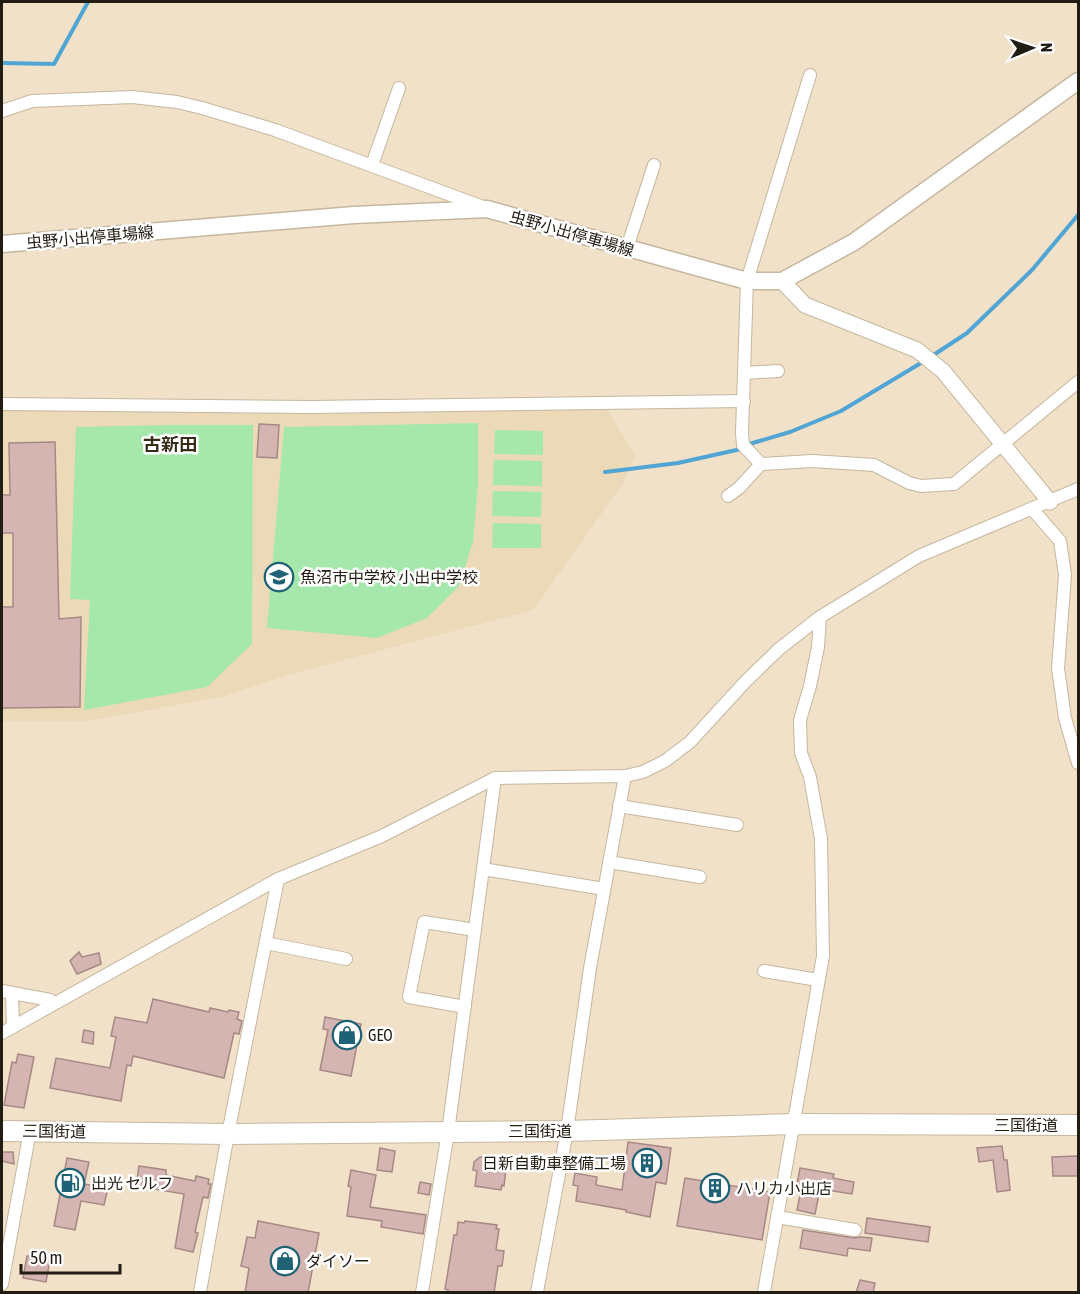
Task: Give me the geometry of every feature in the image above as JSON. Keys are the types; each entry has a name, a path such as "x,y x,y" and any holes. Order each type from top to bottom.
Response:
{"highway":[{"name":"三国街道","path":"2,1131 228,1134 567,1131 793,1124 1078,1125"}],"main road":[{"name":"虫野小出停車場線","path":"2,244 354,215 487,209 747,281 782,281 854,242 1078,81"}],"street":[{"path":"762,464 747,449 742,433 747,281 810,75"},
{"path":"372,165 399,88"},
{"path":"2,111 32,101 132,97 177,102 275,130 487,209"},
{"path":"627,248 654,165"},
{"path":"782,281 805,305 878,333 921,353 943,371 1050,502"},
{"path":"744,374 778,371"},
{"path":"728,496 762,464 812,461 874,465 909,483 921,486 954,484 1078,382"},
{"path":"2,404 311,407 744,401"},
{"path":"5,1031 278,879 382,836 495,778 625,776 643,772 690,742 779,649 820,617 920,556 1078,489"},
{"path":"1033,510 1060,541 1065,575 1058,668 1065,717 1078,763"},
{"path":"764,1293 823,956 821,839 810,777 801,753 800,720 818,647 820,617"},
{"path":"537,1293 567,1131 590,968 625,776"},
{"path":"422,1293 448,1132 495,778"},
{"path":"619,806 737,825"},
{"path":"609,862 699,877"},
{"path":"483,869 604,890"},
{"path":"200,1293 228,1134 278,879"},
{"path":"465,1007 409,997 424,922 475,930"},
{"path":"266,942 346,958"},
{"path":"764,971 818,980"},
{"path":"5,1031 7,992 50,1000"},
{"path":"2,1284 30,1131"},
{"path":"777,1217 855,1230"}],"shaded area":[{"name":"魚沼市中学校 小出中学校","path":"602,401 635,456 623,483 533,610 288,675 222,697 87,721 2,721 2,406"}],"green space":[{"path":"478,423 478,485 473,542 459,586 427,618 377,638 267,628 284,427"},
{"path":"253,425 252,644 207,687 84,710 90,600 70,599 76,427"},
{"path":"495,430 543,431 543,455 494,454"},
{"path":"494,460 542,461 542,486 493,485"},
{"path":"493,491 542,492 541,517 492,516"},
{"path":"493,523 541,524 541,548 492,548"}],"building":[{"path":"259,424 279,425 277,458 257,457"},
{"path":"55,442 59,619 81,617 80,707 2,708 2,607 13,607 13,533 2,533 2,495 10,495 9,443"},
{"path":"79,952 82,957 99,953 101,964 77,974 70,961"},
{"path":"153,999 209,1012 210,1008 239,1012 237,1019 242,1021 239,1034 234,1033 224,1078 133,1056 131,1066 127,1065 121,1101 50,1088 56,1058 110,1068 116,1037 111,1036 115,1017 147,1023"},
{"path":"325,1017 361,1024 351,1076 320,1070 328,1030 323,1029"},
{"path":"84,1030 94,1032 93,1044 82,1042"},
{"path":"18,1054 34,1057 24,1108 4,1105 12,1062 16,1063"},
{"path":"628,1142 671,1148 666,1184 656,1182 650,1217 576,1201 578,1186 573,1185 575,1173 597,1177 596,1185 622,1190"},
{"path":"1002,1146 1004,1160 1007,1160 1010,1190 997,1192 993,1160 979,1162 977,1148"},
{"path":"380,1148 395,1151 392,1172 377,1170"},
{"path":"2,1152 13,1152 14,1164 2,1161"},
{"path":"1078,1156 1078,1176 1053,1176 1052,1157"},
{"path":"480,1157 486,1157 490,1163 498,1163 498,1168 506,1168 504,1186 502,1185 501,1190 475,1186 477,1171 473,1170 474,1162"},
{"path":"67,1158 89,1162 84,1184 108,1188 104,1205 81,1201 75,1230 54,1226"},
{"path":"139,1166 166,1170 166,1175 195,1181 196,1176 209,1179 208,1184 211,1184 208,1198 203,1197 193,1252 175,1248 184,1194 136,1186"},
{"path":"800,1168 834,1174 833,1178 854,1182 852,1194 820,1189 815,1214 797,1210 802,1186 797,1184"},
{"path":"351,1170 376,1175 370,1207 426,1215 423,1234 381,1227 382,1221 347,1216"},
{"name":"ハリカ小出店","path":"685,1178 770,1192 762,1240 677,1226"},
{"path":"420,1182 431,1184 429,1195 418,1193"},
{"path":"867,1218 930,1227 928,1242 865,1233"},
{"path":"258,1221 319,1233 308,1293 245,1293 249,1268 241,1266 247,1237 255,1238"},
{"path":"465,1221 497,1225 496,1229 499,1229 496,1250 504,1251 502,1266 498,1266 494,1293 448,1293 445,1289 454,1235 457,1235 458,1222 464,1223"},
{"path":"803,1230 854,1238 872,1238 870,1251 848,1248 847,1256 800,1248"},
{"path":"27,1256 50,1260 46,1282 23,1278"},
{"path":"860,1280 875,1283 873,1293 856,1293"}],"waterway":[{"path":"2,63 54,64 88,2"},
{"path":"932,356 967,333 1032,270 1078,215"},
{"path":"605,472 678,463 741,449 746,445 790,432 841,411 926,360"}],"place":[{"name":"魚沼市中学校 小出中学校","path":"279,577"},
{"name":"GEO","path":"347,1035"},
{"name":"日新自動車整備工場","path":"647,1163"},
{"name":"出光 セルフ","path":"70,1183"},
{"name":"ハリカ小出店","path":"715,1188"},
{"name":"ダイソー","path":"285,1261"}],"district":[{"name":"古新田","path":"170,445"}]}
